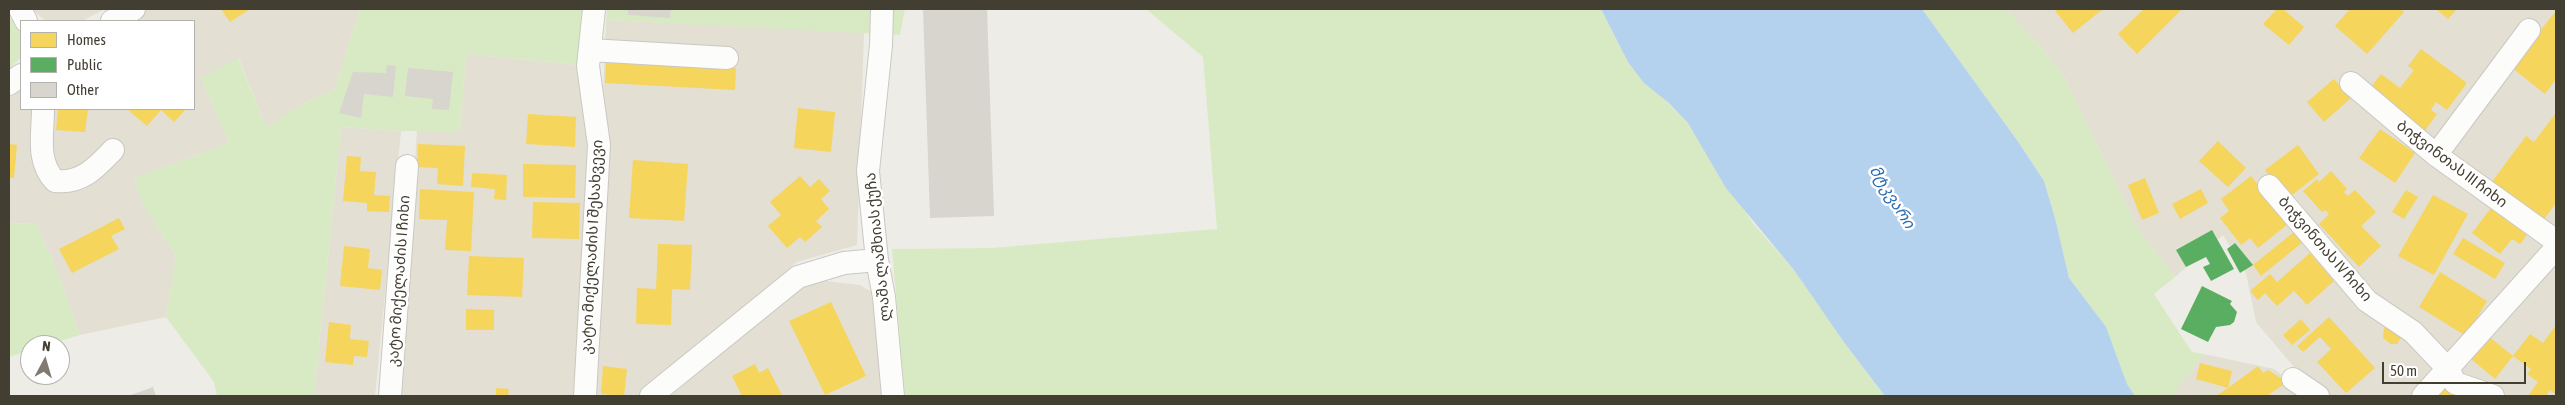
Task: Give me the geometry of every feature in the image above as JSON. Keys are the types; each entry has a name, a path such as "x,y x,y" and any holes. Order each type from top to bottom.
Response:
{"street":[{"path":"114,20 134,9"},
{"name":"კატო მიქელაძის I შესახვევი","path":"584,396 599,145 588,66 594,9"},
{"name":"ლაშა ლაშხიას ქუჩა","path":"882,9 881,45 868,171 877,260 884,296 893,396"},
{"path":"2436,155 2529,30"},
{"path":"590,50 727,58"},
{"path":"9,84 20,76"},
{"name":"ბიჭვინთას III ჩიხი","path":"2351,83 2436,155 2556,241"},
{"path":"43,110 42,162 46,172 55,181 69,182 82,177 95,168 113,150"},
{"name":"კატო მიქელაძის I ჩიხი","path":"390,396 407,166"},
{"name":"ბიჭვინთას IV ჩიხი","path":"2269,186 2368,301 2413,332 2449,370 2455,383 2493,396"},
{"path":"2423,396 2449,370 2556,248"},
{"path":"651,396 798,277 844,263 877,260"},
{"path":"2293,379 2318,396"}],"shaded area":[{"path":"31,9 105,9 84,20 45,20"},
{"path":"142,9 360,9 335,90 312,99 266,127 239,59 201,78 229,143 134,178 143,204 176,256 166,317 80,335 56,268 36,224 9,223 9,96 20,86 20,110 195,110 195,20 119,20"},
{"path":"2006,9 2556,9 2556,238 2425,386 2411,396 2326,396 2310,386 2256,322 2246,273 2223,235 2175,277 2137,227 2062,72"},
{"path":"606,20 864,32 857,245 797,262 639,396 591,396"},
{"path":"466,54 580,65 588,159 577,396 401,396 417,129 460,131"},
{"path":"341,127 401,131 375,396 314,396"},
{"path":"2556,260 2556,396 2432,396"},
{"path":"825,281 860,285 872,292 882,396 671,396 799,287"},
{"path":"2204,354 2274,369 2310,396 2176,396 2173,393"}],"green space":[{"path":"360,9 585,9 580,65 466,54 460,131 401,131 341,127 314,396 217,396 214,382 166,317 176,256 143,204 134,178 229,143 201,78 238,58 266,127 312,99 335,90"},
{"path":"607,9 905,9 900,35 606,20"},
{"path":"1146,9 1601,9 1628,62 1688,123 1752,222 1794,270 1843,341 1885,396 905,396 892,249 992,248 1217,229 1203,57"},
{"path":"1922,9 2006,9 2062,72 2137,227 2175,277 2154,294 2192,352 2204,354 2174,392 2176,396 2135,396 2127,384 2106,328 2069,278 2044,181 2019,143"},
{"path":"9,16 20,29 20,58 9,69"},
{"path":"9,223 36,224 56,268 80,335 70,338 70,335 20,335 20,353 9,357"}],"water":[{"name":"მტკვარი","path":"1601,9 1922,9 2019,143 2044,181 2069,278 2106,327 2127,384 2135,396 1885,396 1843,341 1794,270 1726,188 1688,123 1669,103 1644,83 1628,62"}],"building: Homes":[{"path":"221,9 250,9 230,22"},
{"path":"2059,9 2103,9 2073,33 2055,11"},
{"path":"2144,9 2182,9 2137,54 2118,34"},
{"path":"2277,9 2283,9 2304,27 2289,45 2263,24"},
{"path":"2350,9 2401,9 2404,12 2367,54 2335,26"},
{"path":"2436,9 2457,9 2448,19"},
{"path":"2556,11 2556,79 2545,94 2511,67"},
{"path":"2421,49 2467,83 2447,110 2436,102 2431,110 2437,114 2424,132 2368,91 2381,74 2400,88 2414,70 2408,66"},
{"path":"606,61 736,68 735,90 605,83"},
{"path":"2334,79 2351,98 2324,122 2307,102"},
{"path":"798,108 835,112 831,152 794,148"},
{"path":"58,110 88,110 85,132 56,130"},
{"path":"128,110 161,110 147,126"},
{"path":"161,110 185,110 174,122"},
{"path":"2556,113 2556,203 2542,222 2491,183 2526,136 2534,142"},
{"path":"528,114 576,117 575,147 526,144"},
{"path":"2380,129 2415,153 2395,183 2359,158"},
{"path":"2218,141 2246,168 2228,187 2199,161"},
{"path":"9,144 17,145 14,178 9,178"},
{"path":"418,144 465,146 463,186 437,184 438,168 417,167"},
{"path":"2298,145 2319,174 2287,199 2265,170"},
{"path":"347,156 361,157 360,171 376,172 374,195 390,196 389,212 367,211 367,203 343,201"},
{"path":"633,160 688,164 684,221 629,218"},
{"path":"523,164 576,165 575,198 523,197"},
{"path":"2331,171 2347,189 2344,192 2348,196 2355,190 2376,212 2361,226 2381,246 2359,267 2319,224 2329,214 2325,210 2322,212 2303,191 2317,179 2319,182"},
{"path":"472,173 507,175 506,200 494,199 495,189 471,187"},
{"path":"800,176 810,187 819,179 830,191 821,199 829,209 816,221 822,227 805,242 800,237 787,248 768,226 781,215 770,202"},
{"path":"2251,176 2288,224 2258,248 2250,238 2241,245 2220,218 2229,211 2221,199"},
{"path":"2145,178 2159,213 2142,220 2128,185"},
{"path":"420,189 474,192 471,251 445,250 447,220 419,219"},
{"path":"2201,189 2208,203 2180,219 2172,204"},
{"path":"2406,190 2418,197 2404,219 2392,212"},
{"path":"2433,195 2468,214 2434,275 2398,256"},
{"path":"533,202 580,203 579,239 532,238"},
{"path":"2491,208 2527,235 2520,244 2512,239 2500,254 2472,233"},
{"path":"119,218 125,229 111,236 119,249 72,273 59,249"},
{"path":"2294,232 2303,242 2261,276 2253,265"},
{"path":"2463,238 2505,263 2495,279 2453,254"},
{"path":"658,244 692,245 690,290 672,289 671,325 636,324 637,288 656,289"},
{"path":"344,246 370,249 368,268 382,270 380,290 340,286"},
{"path":"2310,253 2334,281 2307,305 2294,291 2277,306 2265,293 2258,300 2250,291 2270,274 2277,282"},
{"path":"469,256 524,258 522,297 467,295"},
{"path":"2440,272 2487,301 2466,336 2419,307"},
{"path":"831,302 866,376 825,395 789,321"},
{"path":"466,309 494,310 494,330 466,330"},
{"path":"2329,317 2375,368 2346,393 2317,362 2331,349 2320,337 2303,352 2297,346"},
{"path":"2301,319 2310,330 2292,345 2283,335"},
{"path":"329,322 351,325 350,339 369,341 367,357 354,356 353,365 325,362"},
{"path":"2389,324 2403,335 2397,344 2391,344 2383,338 2384,328"},
{"path":"2556,325 2556,395 2550,390 2546,396 2528,396 2538,382 2527,374 2531,369 2513,356 2530,334 2543,343"},
{"path":"2488,336 2513,356 2495,379 2470,358"},
{"path":"2200,363 2232,371 2228,388 2196,379"},
{"path":"755,364 759,373 768,368 782,395 742,396 732,376"},
{"path":"603,366 627,369 624,396 601,394"},
{"path":"2258,366 2263,373 2268,370 2287,382 2267,396 2216,396"},
{"path":"2447,381 2481,396 2439,396"},
{"path":"496,388 509,389 508,396 496,396"}],"building: Public":[{"path":"2212,230 2234,269 2211,281 2203,267 2210,264 2206,257 2186,267 2176,250"},
{"path":"2235,243 2253,265 2240,273 2227,249"},
{"path":"2202,286 2232,301 2230,304 2237,312 2234,322 2230,325 2216,327 2208,342 2181,329"}],"building: Other":[{"path":"628,9 671,9 670,18 628,15"},
{"path":"923,9 987,9 994,216 930,218"},
{"path":"387,65 396,66 393,97 364,94 361,118 339,113 353,72 386,73"},
{"path":"408,68 453,72 449,110 432,109 433,99 405,96"},
{"path":"153,387 156,396 128,396"}]}
